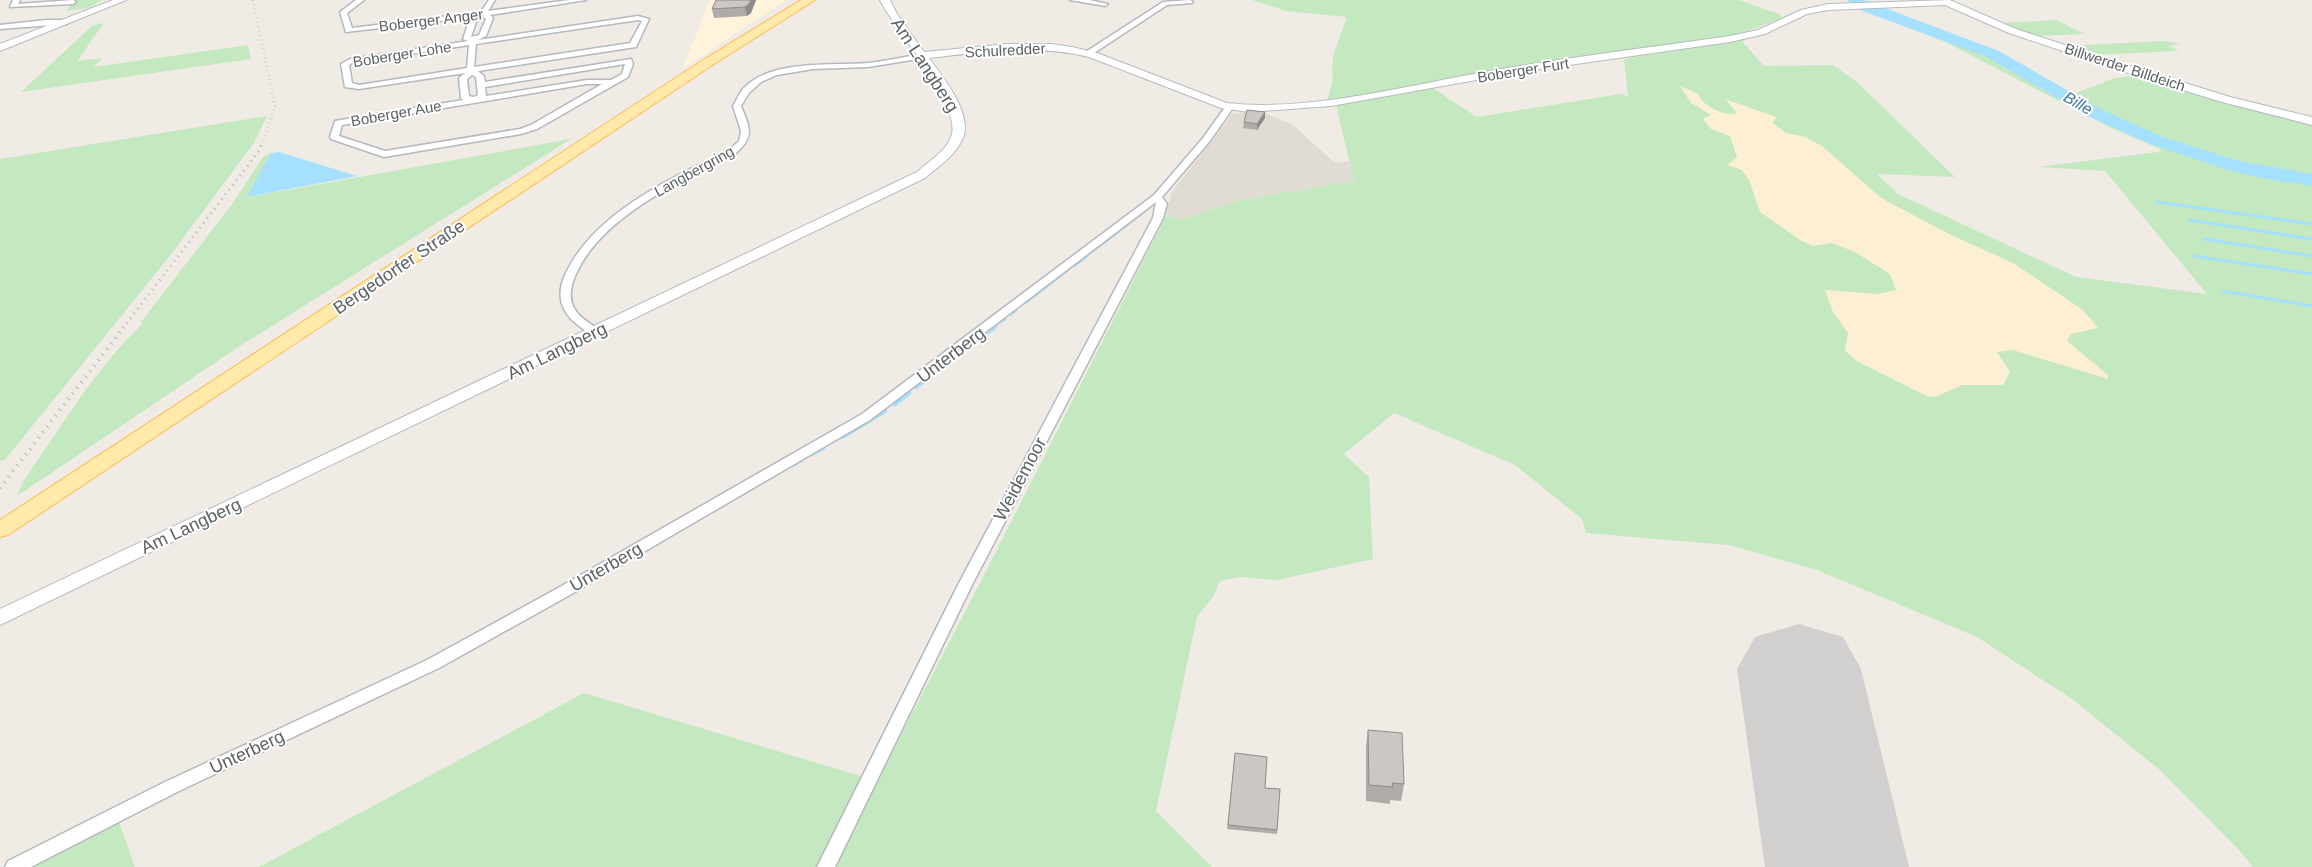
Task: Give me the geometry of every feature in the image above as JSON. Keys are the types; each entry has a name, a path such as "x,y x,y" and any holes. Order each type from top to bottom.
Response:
{"main road":[{"name":"Bergedorfer Straße","path":"0,530 804,2"}],"street":[{"path":"17,0 12,6 73,2"},
{"path":"0,48 122,0"},
{"name":"Boberger Anger","path":"362,0 343,12 349,30 583,0"},
{"path":"473,41 468,39 468,34 473,21 483,14 492,0"},
{"name":"Am Langberg","path":"0,618 921,175 954,143 959,132 959,118 949,97 902,31 884,0"},
{"path":"1073,0 1105,4"},
{"name":"Boberger Furt","path":"1229,108 1249,110 1331,103 1521,69 1730,39 1761,32 1793,16 1812,10 1855,4 1944,1"},
{"name":"Billwerder Billdeich","path":"1944,1 2004,28 2122,67 2262,109 2312,121"},
{"path":"1088,53 1165,3 1190,2"},
{"path":"473,41 482,36 490,18 483,14"},
{"name":"Boberger Lohe","path":"648,16 633,45 470,71 352,87 348,85 345,64 350,61 473,41 638,18 648,16"},
{"path":"0,27 46,22 66,22"},
{"path":"470,71 480,76 482,96 474,100 464,98 463,78 470,71 473,41"},
{"name":"Schulredder","path":"921,56 1019,47 1058,48 1088,53 1229,108"},
{"name":"Langbergring","path":"596,332 574,316 568,307 566,286 572,271 584,252 611,223 654,192 732,152 742,144 746,136 746,129 737,106 741,94 754,83 778,73 799,69 871,64 921,56"},
{"name":"Boberger Aue","path":"481,85 629,63 625,74 612,82 534,127 521,131 384,154 334,137 338,123 587,82 612,82"},
{"path":"1157,197 1206,140 1229,108"},
{"name":"Unterberg","path":"14,867 171,787 433,664 563,592 866,417 1157,197"},
{"name":"Weidemoor","path":"826,867 964,585 1158,218 1162,204 1157,197"}],"shaded area":[{"path":"710,0 787,0 683,68"},
{"path":"1260,111 1293,125 1335,163 1349,161 1354,181 1240,200 1184,219 1166,216 1171,193 1232,114"}],"green space":[{"path":"74,0 102,0 89,8 66,11"},
{"path":"1252,0 1739,0 1779,14 1782,18 1738,35 1519,68 1327,101 1332,84 1333,56 1347,17 1286,11"},
{"path":"1871,6 1997,54 2070,95 2115,78 2139,75 2312,124 2312,867 2253,867 2239,850 2160,770 2072,699 1977,637 1817,570 1728,545 1586,533 1582,519 1515,465 1394,413 1344,454 1369,477 1373,559 1277,580 1239,577 1220,581 1213,597 1197,617 1156,811 1212,867 259,867 584,693 877,781 978,587 1166,216 1184,219 1240,200 1354,181 1336,105 1431,87 1477,117 1620,94 1628,96 1624,59 1747,38 1743,42 1764,66 1833,65 1857,82 1955,177 1877,174 1898,194 2076,277 2207,294 2105,171 2038,167 2162,150 2107,126 1926,32 1860,8"},
{"path":"2056,20 2085,34 2036,36 2000,23"},
{"path":"104,23 77,61 103,58 93,67 248,45 251,59 21,92 93,25"},
{"path":"2163,41 2180,44 2169,46 2179,51 2090,55 2065,46"},
{"path":"267,116 254,143 169,257 4,461 0,460 0,159"},
{"path":"571,139 240,346 17,496 24,480 86,389 118,349 143,323 141,322 233,203 263,157 271,153 248,197"},
{"path":"119,822 135,867 34,867"}],"sand":[{"path":"1680,86 1698,94 1704,103 1720,112 1737,113 1725,99 1776,117 1773,123 1786,133 1805,137 1822,146 1881,198 1951,235 2013,263 2083,310 2098,328 2071,334 2067,341 2108,375 2108,379 2013,350 1997,352 2010,372 2003,385 1962,385 1935,397 1927,396 1857,361 1845,351 1848,333 1833,312 1825,290 1878,294 1896,290 1890,274 1855,252 1832,243 1813,246 1800,240 1760,212 1749,180 1742,170 1727,165 1737,157 1730,136 1711,129 1703,119 1711,115 1691,103"}],"water":[{"path":"279,152 357,176 247,197 271,153"}],"building":[{"path":"716,0 751,0 745,7 712,9"},
{"path":"1247,110 1265,112 1257,124 1244,122"},
{"path":"1368,730 1402,733 1404,784 1392,783 1393,787 1369,785"},
{"path":"1235,753 1267,757 1265,788 1280,789 1277,830 1228,825"}],"waterway":[{"name":"Bille","path":"1854,0 1865,7 1993,54 2094,113 2156,140 2235,166 2287,177 2312,180"},
{"path":"2157,202 2312,224"},
{"path":"1123,228 1144,211"},
{"path":"2190,220 2312,239"},
{"path":"1092,251 1119,231"},
{"path":"2204,239 2312,256"},
{"path":"1075,265 1088,255"},
{"path":"2194,256 2312,274"},
{"path":"1025,303 1070,268"},
{"path":"2223,291 2312,306"},
{"path":"1011,314 1016,310"},
{"path":"1000,322 1005,319"},
{"path":"993,328 997,325"},
{"path":"988,332 995,327"},
{"path":"972,344 982,336"},
{"path":"954,358 968,347"},
{"path":"916,387 945,365"},
{"path":"895,404 909,393"},
{"path":"842,437 885,411"},
{"path":"812,454 823,448"},
{"path":"795,464 801,460"}],"runway":[{"path":"1799,669 1837,867"}],"railway":[{"path":"253,0 275,106 262,144"},
{"path":"123,328 259,151 262,143"},
{"path":"0,488 124,327"}]}
